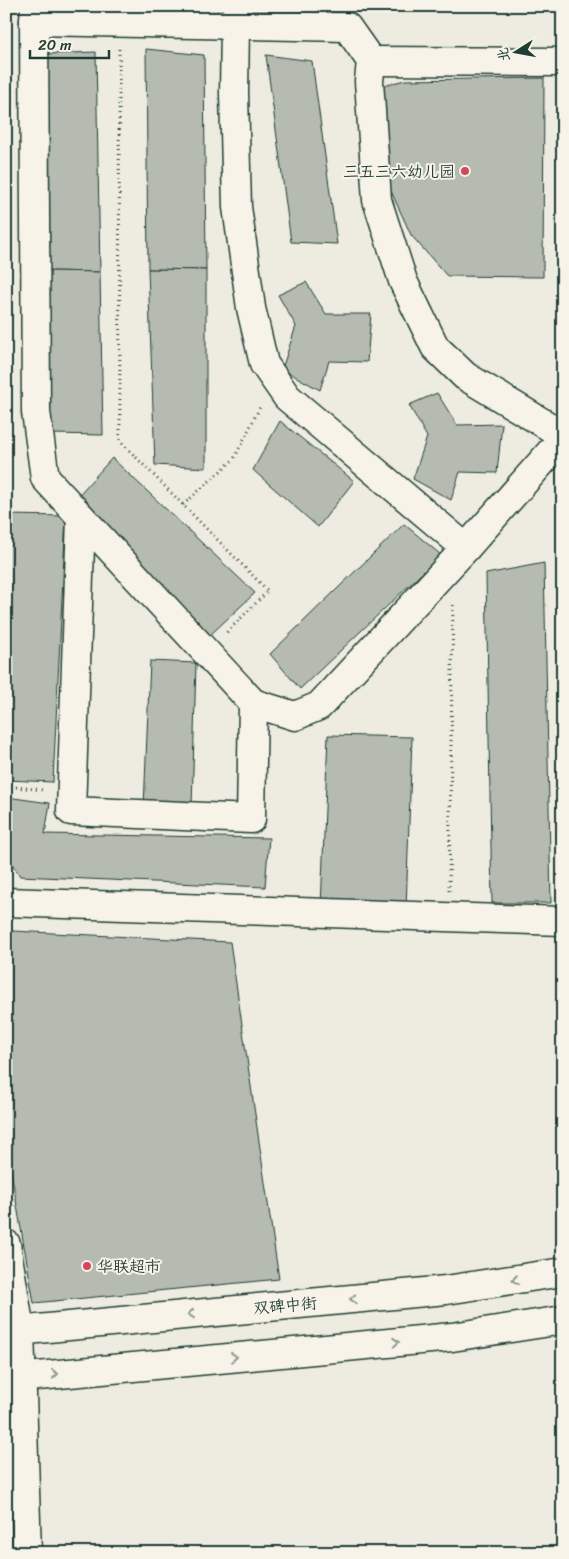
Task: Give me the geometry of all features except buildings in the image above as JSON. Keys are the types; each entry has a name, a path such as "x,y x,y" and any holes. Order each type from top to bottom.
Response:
{"street":[{"path":"35,14 118,23 236,16 347,27 371,61 369,81 377,200 403,281 434,348 465,376 563,437 460,555 319,706 295,716 253,703 45,478 36,412 35,14"},
{"path":"236,16 234,93 237,206 251,308 264,364 287,396 460,555"},
{"path":"371,61 563,62"},
{"path":"81,517 71,811 251,819 253,703"},
{"path":"6,902 563,921"},
{"path":"6,1244 27,1553"},
{"name":"双碑中街","path":"13,1331 446,1290 563,1272"},
{"path":"14,1378 452,1337 563,1320"}],"path":[{"path":"118,23 120,441 268,591 206,652"},
{"path":"183,505 234,460 274,379"},
{"path":"449,898 460,555"},
{"path":"6,786 72,793"}],"place":[{"name":"三五三六幼儿园","path":"465,171"},
{"name":"华联超市","path":"87,1266"}]}
